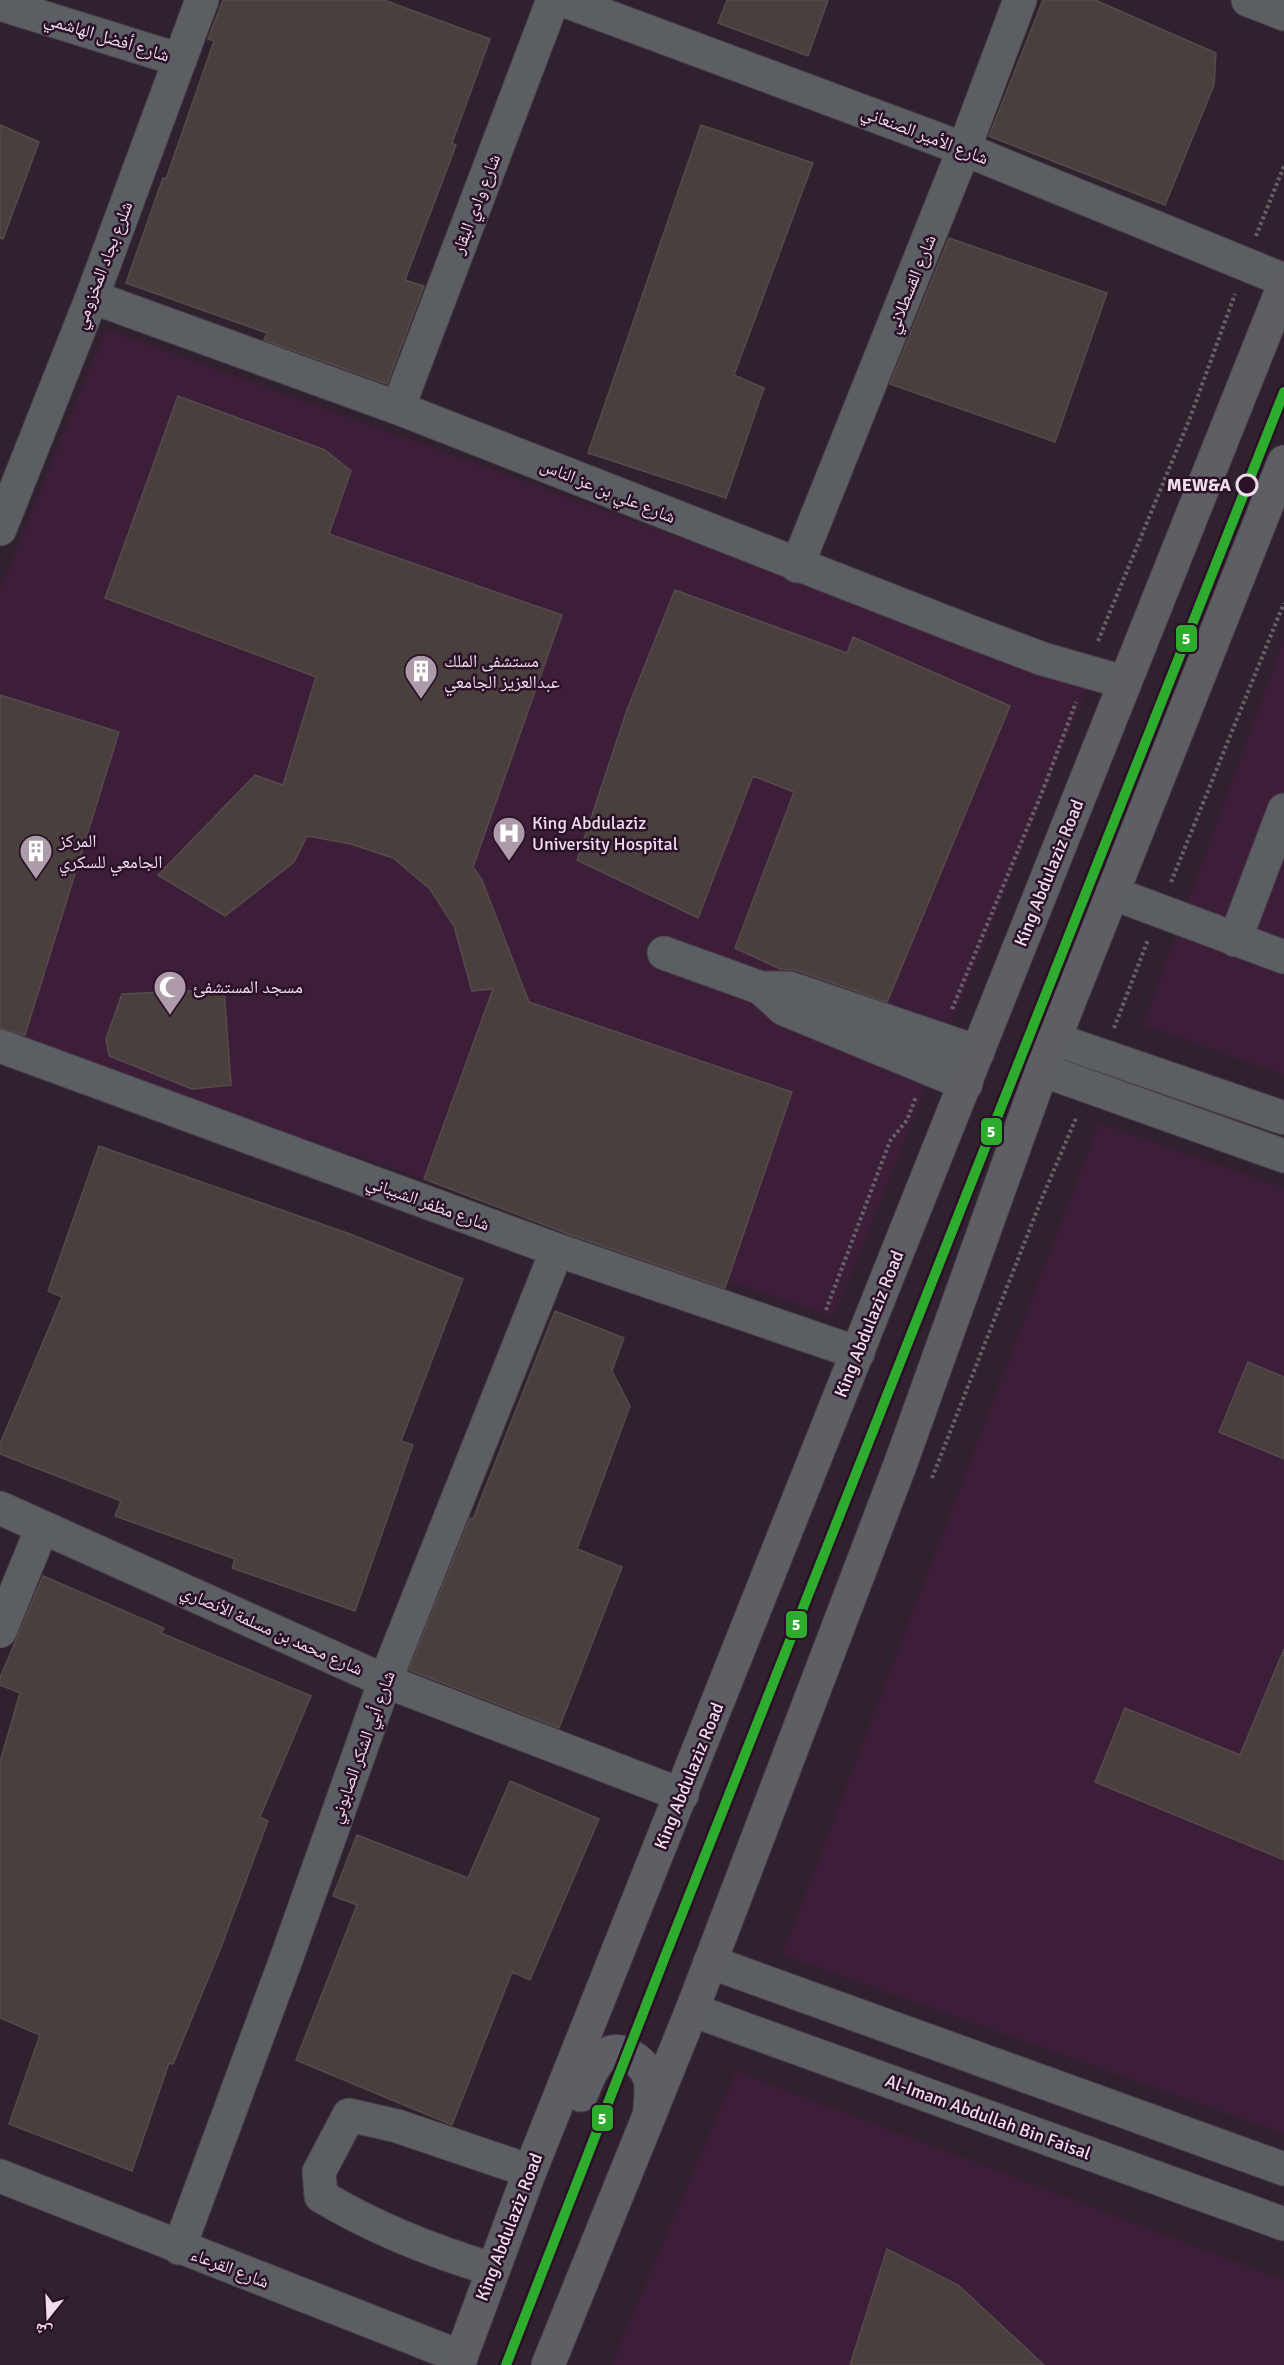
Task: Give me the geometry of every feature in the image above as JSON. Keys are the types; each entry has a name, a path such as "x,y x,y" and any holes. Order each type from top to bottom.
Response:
{"main road":[{"name":"King Abdulaziz Road","path":"465,2362 492,2269 530,2171 1284,285"},
{"path":"548,2365 692,2010 900,1465 1042,1070 1284,462"},
{"path":"465,2362 591,2068 602,2056 620,2051 637,2059 650,2078 650,2112"}],"street":[{"name":"شلرع بجاد المخزومي","path":"0,529 92,297 202,0"},
{"name":"شارع وادي البقار","path":"398,408 553,0"},
{"name":"شارع الأمير الصنعاني","path":"563,0 964,149 1284,280"},
{"name":"شارع القسطلاني","path":"797,566 964,149 1020,0"},
{"path":"1248,0 1284,14"},
{"name":"شارع أفضل الهاشمي","path":"0,4 180,60"},
{"name":"شارع علي بن عز الناس","path":"92,297 398,408 797,566 1043,659 1124,682"},
{"path":"1235,940 1284,810"},
{"path":"1112,893 1284,957"},
{"path":"664,953 761,988 789,988 978,1052"},
{"path":"761,988 784,1009 966,1084"},
{"path":"1054,1039 1284,1118"},
{"name":"شارع مظفر الشيباني","path":"0,1046 557,1250 858,1353"},
{"path":"1042,1070 1284,1156"},
{"name":"شارع أبي الشكر الصابوني","path":"179,2248 386,1681 557,1250"},
{"name":"شارع محمد بن مسلمة الأنصاري","path":"0,1508 386,1681 682,1795"},
{"path":"0,1632 42,1528"},
{"path":"710,1962 1284,2169"},
{"name":"Al-Imam Abdullah Bin Faisal","path":"692,2010 1284,2223"},
{"path":"492,2269 458,2259 357,2217 321,2196 319,2172 349,2115 397,2126 530,2171"},
{"name":"شارع القرعاء","path":"0,2176 465,2362"}],"path":[{"path":"1112,1034 1159,911 1284,603"},
{"path":"932,1478 1038,1209 1080,1110"},
{"path":"814,1338 890,1141"}],"shaded area":[{"name":"King Abdulaziz University Hospital","path":"106,329 1088,686 834,1317 0,1037 0,589"},
{"path":"1284,639 1284,1075 1143,1025"},
{"path":"1099,1123 1284,1188 1284,2134 782,1955"},
{"path":"736,2071 1284,2280 1284,2365 611,2365"}],"building":[{"path":"223,0 384,0 490,39 452,143 456,145 405,280 424,286 387,384 264,340 267,333 126,283 163,178 166,179 214,41 208,39"},
{"path":"727,0 828,0 808,56 718,23"},
{"path":"1043,0 1095,0 1216,53 1214,85 1165,205 989,136"},
{"path":"0,125 39,142 3,239 0,238"},
{"path":"701,125 813,163 734,375 764,388 726,498 588,453"},
{"path":"949,238 1107,293 1055,442 890,384"},
{"path":"178,396 325,450 351,471 329,534 562,615 473,867 482,880 529,1002 792,1092 725,1288 571,1235 424,1179 493,989 472,991 454,926 430,889 393,858 351,844 307,836 294,862 225,916 158,875 255,775 283,785 316,677 105,598"},
{"path":"675,590 847,653 853,637 1010,706 887,1002 795,970 780,969 735,948 794,792 753,776 698,918 577,860 627,710"},
{"name":"المركز الجامعي للسكري","path":"0,695 119,732 25,1035 0,1028"},
{"name":"مسجد المستشفئ","path":"224,989 231,1085 192,1089 109,1056 106,1039 122,994"},
{"path":"99,1146 350,1234 463,1279 401,1441 413,1445 355,1611 232,1568 235,1559 115,1516 121,1501 0,1454 0,1444 62,1297 48,1291"},
{"path":"555,1311 624,1338 612,1371 630,1406 577,1549 622,1567 559,1728 409,1670 470,1518 473,1519"},
{"path":"1248,1362 1284,1377 1284,1459 1219,1432"},
{"path":"43,1576 164,1628 161,1633 311,1696 260,1817 268,1821 220,1950 173,2064 169,2063 132,2171 9,2124 40,2035 0,2018 0,1762 20,1693 0,1685 0,1678"},
{"path":"1284,1649 1284,1860 1095,1782 1125,1708 1240,1755"},
{"path":"510,1781 599,1819 530,1980 512,1972 452,2125 296,2060 357,1905 333,1896 357,1835 468,1878"},
{"path":"887,2249 958,2285 1044,2365 850,2365"}],"transit line":[{"name":"5","path":"506,2365 666,1954 1284,392"}],"place":[{"name":"MEW&A","path":"1247,485"},
{"name":"مستشفى الملك عبدالعزيز الجامعي","path":"421,700"},
{"name":"King Abdulaziz University Hospital","path":"509,862"},
{"name":"المركز الجامعي للسكري","path":"36,880"},
{"name":"مسجد المستشفئ","path":"170,1016"}]}
